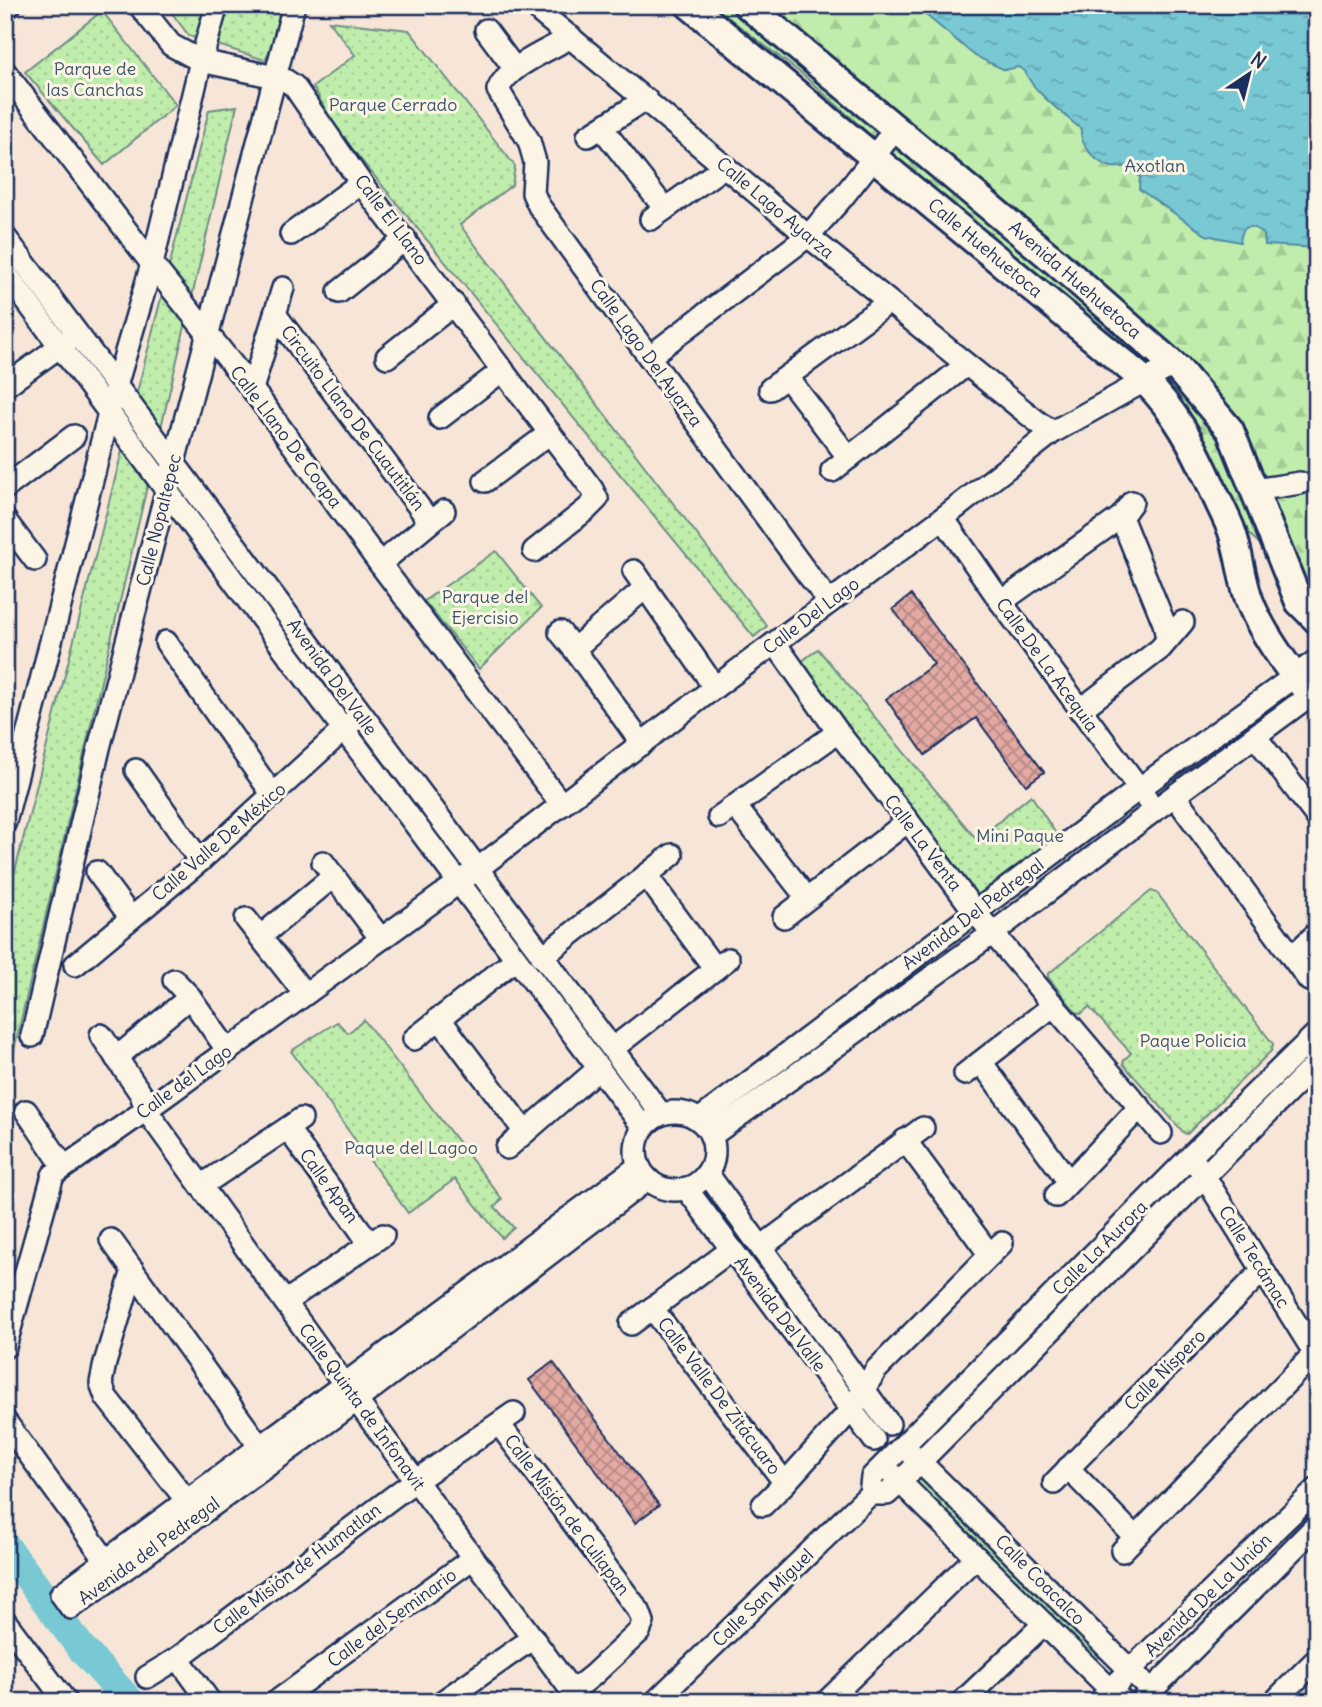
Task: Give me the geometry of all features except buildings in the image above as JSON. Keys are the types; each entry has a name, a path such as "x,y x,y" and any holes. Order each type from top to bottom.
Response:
{"main road":[{"name":"Calle Huehuetoca","path":"689,5 1146,380 1162,397 1189,439 1231,531 1250,602 1260,622 1310,690"},
{"name":"Avenida Huehuetoca","path":"747,5 1056,262 1173,365 1230,430 1299,602 1317,620"}],"street":[{"path":"5,10 10,5"},
{"name":"Calle El Llano","path":"139,5 171,45 201,61 275,76 294,86 361,183 593,489 597,499 534,551"},
{"path":"5,822 116,386 152,264 217,5"},
{"name":"Calle Nopaltepec","path":"32,1036 99,748 294,5"},
{"name":"Calle Lago Ayarza","path":"541,13 808,236 1053,432"},
{"path":"486,30 514,69 571,37"},
{"name":"Calle Lago Del Ayarza","path":"514,69 501,82 498,90 530,141 535,162 533,193 539,206 829,601"},
{"name":"Calle Llano De Coapa","path":"5,72 208,336 252,389 562,806"},
{"path":"646,99 595,132 658,214 725,166"},
{"path":"649,357 808,236 842,198 895,128"},
{"path":"291,234 361,183"},
{"name":"Avenida Del Valle","path":"5,237 69,340 109,413 352,723 477,870 661,1114"},
{"path":"339,292 405,239"},
{"name":"Avenida Del Valle","path":"7,279 116,386 173,461 459,883 643,1127"},
{"name":"Circuito Llano De Cuautitlán","path":"252,389 283,288"},
{"path":"889,302 778,383 841,464 966,365"},
{"path":"387,357 454,304"},
{"name":"Circuito Llano De Cuautitlán","path":"275,314 437,517 380,564"},
{"path":"5,386 69,340"},
{"name":"Calle Del Lago","path":"459,883 1053,432 1173,365"},
{"path":"440,418 503,370"},
{"path":"485,481 550,433"},
{"path":"5,488 74,436"},
{"path":"1254,490 1300,483"},
{"path":"1001,602 1126,510 1167,639"},
{"name":"Calle De La Acequia","path":"943,518 1001,602 1155,810"},
{"path":"5,520 35,560"},
{"path":"575,649 640,579 714,688"},
{"path":"1080,710 1160,649 1183,622"},
{"path":"560,632 642,744"},
{"path":"166,642 273,795"},
{"name":"Calle La Venta","path":"775,643 838,732 975,912 1161,1133"},
{"name":"Avenida Del Pedregal","path":"705,1128 993,933 1255,736 1310,690 1317,660"},
{"name":"Avenida Del Pedregal","path":"705,1128 975,912 1140,788 1310,690"},
{"name":"Calle Valle De México","path":"75,965 200,861 352,723"},
{"path":"807,898 727,811 838,732"},
{"path":"1255,736 1317,817"},
{"path":"136,770 200,861"},
{"path":"1175,796 1309,980"},
{"path":"784,917 908,821"},
{"path":"542,957 672,855"},
{"path":"261,936 328,869 381,939"},
{"path":"97,872 131,918"},
{"path":"612,1049 721,964 646,875"},
{"name":"Calle del Lago","path":"5,1347 53,1175 459,883"},
{"path":"246,919 305,993"},
{"path":"1292,957 1317,933"},
{"path":"414,1039 516,959"},
{"path":"174,980 190,997 228,1051"},
{"path":"116,1058 190,997"},
{"path":"1054,1005 973,1068 1063,1189 1140,1107"},
{"path":"439,1018 525,1132"},
{"name":"Calle La Aurora","path":"884,1465 1317,1032"},
{"name":"Calle Quinta de Infonavit","path":"101,1035 141,1094 146,1110 350,1392 577,1696"},
{"name":"Calle La Aurora","path":"900,1482 1317,1063"},
{"path":"507,1148 599,1068"},
{"path":"26,1111 64,1167"},
{"path":"671,1111 681,1112 691,1114 705,1128 714,1149 713,1162 698,1183 676,1190 666,1189 656,1185 643,1173 635,1154 635,1144 643,1127 651,1119 671,1111"},
{"name":"Calle Apan","path":"201,1186 294,1124 377,1240 285,1302"},
{"path":"761,1247 923,1128"},
{"name":"Calle Valle De Zitácuaro","path":"763,1506 851,1410 876,1370 995,1249 905,1140"},
{"name":"Calle Tecámac","path":"1192,1155 1315,1356"},
{"name":"Avenida del Pedregal","path":"112,1568 187,1501 260,1447 350,1392 643,1173"},
{"name":"Avenida Del Valle","path":"707,1173 889,1424"},
{"name":"Avenida Del Valle","path":"686,1188 874,1440"},
{"path":"111,1240 260,1447"},
{"name":"Calle Valle De Zitácuaro","path":"631,1324 731,1250"},
{"path":"133,1270 101,1383 106,1397 187,1501"},
{"name":"Calle Níspero","path":"1262,1271 1061,1476 1128,1544 1315,1356"},
{"name":"Calle Valle De Zitácuaro","path":"652,1308 785,1483"},
{"name":"Avenida del Pedregal","path":"112,1568 340,1413 350,1392"},
{"name":"Calle Misión de Culiapan","path":"416,1481 506,1418 639,1611 643,1622 639,1632 593,1675 577,1696"},
{"path":"5,1421 112,1568"},
{"name":"Calle Coacalco","path":"904,1446 1130,1670 1148,1698"},
{"name":"Calle Coacalco","path":"884,1465 1044,1624 1111,1698"},
{"name":"Calle San Miguel","path":"655,1702 870,1494 872,1477 884,1465"},
{"name":"Calle Misión de Humatlan","path":"147,1677 178,1658 416,1481"},
{"name":"Calle San Miguel","path":"870,1494 887,1494 900,1482"},
{"name":"Avenida De La Unión","path":"1111,1698 1130,1670 1317,1489"},
{"name":"Avenida De La Unión","path":"1148,1698 1317,1525"},
{"path":"827,1702 976,1556"},
{"name":"Calle del Seminario","path":"276,1702 473,1558"},
{"path":"5,1621 66,1702"},
{"path":"962,1702 1044,1624"},
{"path":"452,1699 533,1638"},
{"path":"178,1658 210,1702"},
{"path":"1274,1702 1317,1659"}],"green space":[{"path":"166,5 291,5 265,60 189,36"},
{"name":"Axotlan","path":"712,5 1317,5 1317,599 1242,527 1205,443 949,205 803,75"},
{"name":"Parque de las Canchas","path":"102,11 176,105 104,165 25,72"},
{"name":"Parque Cerrado","path":"329,21 409,30 515,166 512,185 460,225 767,626 754,637 338,132 313,87 355,55"},
{"path":"237,106 5,1088 5,910 209,110"},
{"name":"Parque del Ejercisio","path":"496,551 541,608 479,669 424,601"},
{"name":"Mini Paque","path":"818,649 977,840 1031,795 1058,837 977,898 801,662"},
{"name":"Paque Policia","path":"1151,891 1157,893 1273,1044 1272,1050 1187,1134 1123,1064 1131,1053 1089,1007 1081,1014 1076,1012 1048,977 1048,974"},
{"name":"Paque del Lagoo","path":"364,1020 502,1199 495,1207 514,1228 502,1238 455,1179 408,1213 291,1051 337,1022 348,1033"},
{"path":"919,1466 1104,1652 1092,1664 910,1481"}],"water":[{"path":"914,5 1317,5 1317,248 1265,245 1264,235 1252,227 1245,228 1240,242 1206,235 1139,189 1140,177 1130,167 1112,167 1095,158 1083,141 1081,129 1041,94 1025,71 1018,67 1005,70 975,56"}],"waterway":[{"path":"5,1546 82,1649 130,1702"}]}
